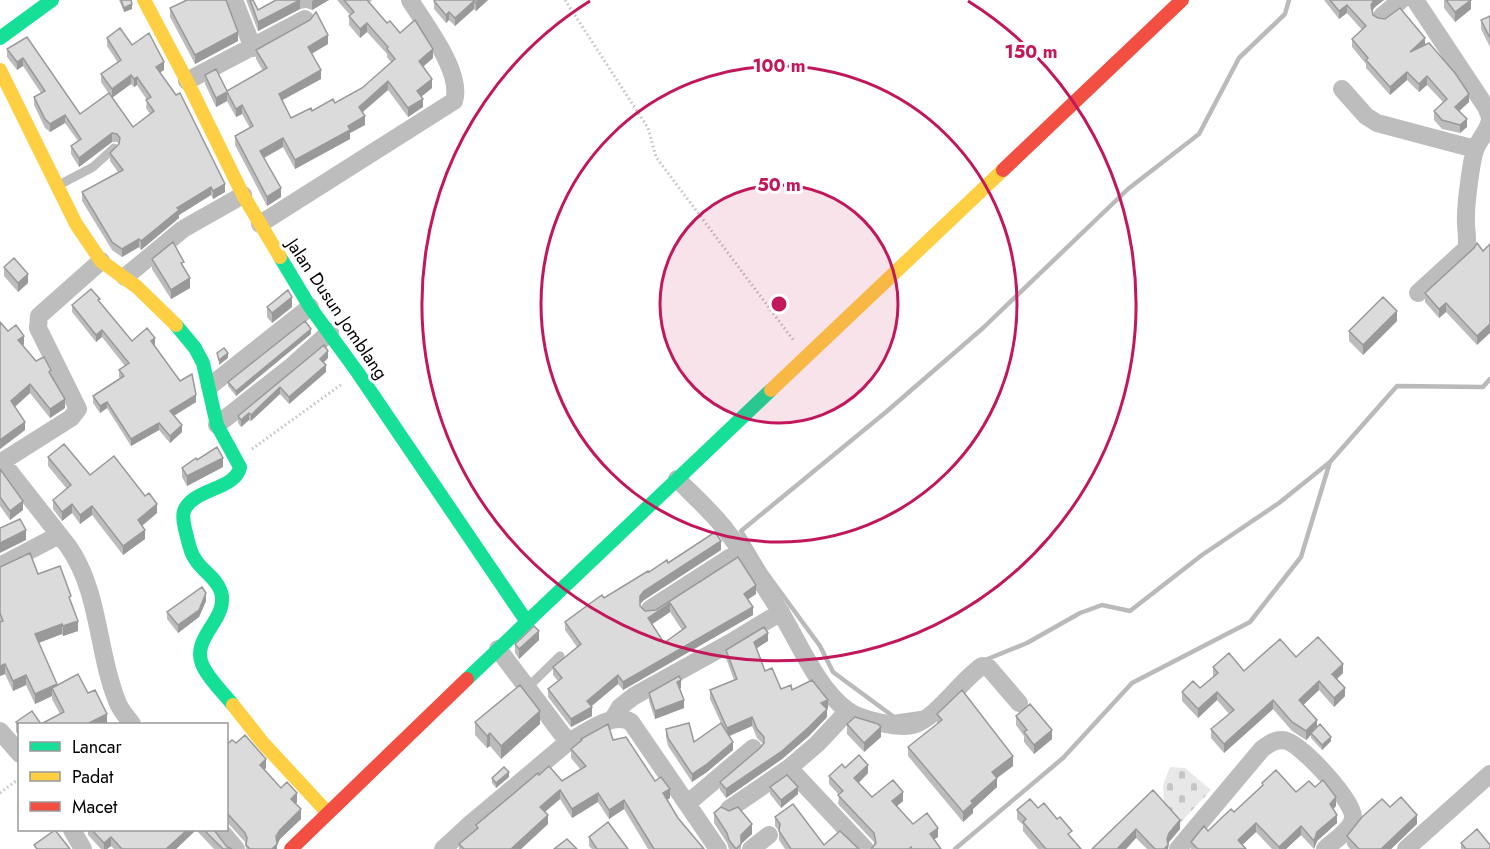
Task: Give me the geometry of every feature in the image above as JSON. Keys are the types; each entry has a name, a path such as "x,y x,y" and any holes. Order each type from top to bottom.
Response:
{"street":[{"path":"0,38 52,0"},
{"name":"Jalan Dusun Jomblang","path":"144,0 243,195 310,307 330,332 527,622"},
{"path":"234,0 252,48"},
{"path":"260,224 454,101 456,87 453,71 410,0"},
{"path":"291,849 498,649 1182,0"},
{"path":"1382,16 1401,0"},
{"path":"1415,0 1486,107 1490,118 1489,127 1475,149 1466,206 1468,240 1466,249 1418,293"},
{"path":"187,81 305,19"},
{"path":"0,70 76,224 101,261 138,287 179,328 195,348 203,363 218,425 240,467 236,477 194,500 187,505 183,513 189,546 194,558 222,594 222,603 198,649 198,659 263,743 327,812"},
{"path":"1342,89 1366,116 1377,123 1475,149"},
{"path":"125,278 183,229 243,195"},
{"path":"101,261 39,316 37,322 78,409 71,418 1,463 72,553 83,577 117,702 131,723"},
{"path":"210,386 310,307"},
{"path":"218,425 292,366 330,332"},
{"path":"677,479 725,529 780,612 822,682 848,711 860,717 904,727 915,725 933,712 982,666 988,668 1019,704"},
{"path":"0,566 59,535"},
{"path":"650,609 740,551"},
{"path":"613,719 620,707 634,696 730,643 780,612"},
{"path":"498,649 568,742"},
{"path":"729,809 789,768 817,744 848,711"},
{"path":"443,849 568,742 613,719 624,718 631,722 718,849"},
{"path":"0,731 18,752"},
{"path":"1178,849 1262,750 1271,742 1280,740 1300,748 1338,790 1354,816 1352,822 1325,849"},
{"path":"688,803 753,748"},
{"path":"789,768 865,849"},
{"path":"1406,849 1490,774"},
{"path":"73,831 83,849"},
{"path":"221,831 236,849"},
{"path":"751,849 769,835"}],"lane":[{"path":"57,187 93,167 114,148"},
{"path":"527,688 560,656"}],"path":[{"path":"565,0 648,128 656,157 806,357"},
{"path":"236,460 358,373"},
{"path":"0,794 18,780"}],"green space":[{"path":"1170,767 1185,768 1211,790 1166,838 1163,785"}],"building":[{"path":"121,0 131,0 132,4 124,8"},
{"path":"187,0 226,0 238,32 195,55 170,8"},
{"path":"250,0 253,0 258,10 276,0 300,0 258,22"},
{"path":"344,0 367,0 387,23 390,21 400,33 415,20 433,49 419,61 432,79 417,91 423,99 408,108 388,81 359,107 365,116 348,126 350,130 295,160 283,138 260,151 281,188 267,197 235,136 253,126 242,105 236,109 227,92 216,98 205,75 216,69 227,91 267,68 256,50 310,20 316,12 328,35 308,47 321,70 279,94 291,118 311,108 312,111 333,99 335,103 362,88 395,59 387,49 388,47 367,23 360,29 349,16 354,12"},
{"path":"435,0 479,0 476,3 474,1 455,18 449,12 446,15"},
{"path":"1330,0 1374,0 1371,5 1373,15 1385,19 1400,8 1425,38 1410,52 1429,43 1455,73 1469,94 1455,107 1467,119 1460,125 1442,120 1434,111 1447,99 1427,76 1419,84 1407,72 1390,87 1366,60 1368,58 1352,39 1366,26 1347,5 1339,11"},
{"path":"1446,0 1471,0 1455,12"},
{"path":"1490,16 1490,38 1481,20"},
{"path":"120,28 132,45 149,33 164,62 156,67 176,95 180,93 225,184 213,191 211,187 177,208 179,210 141,241 139,239 122,249 112,242 82,192 123,170 110,153 119,144 120,138 117,134 112,133 79,158 71,146 81,139 65,115 50,124 45,119 34,97 45,91 23,58 17,62 7,49 27,37 80,114 109,93 133,127 154,111 146,100 151,97 137,77 134,79 131,75 112,89 101,74 121,60 107,38"},
{"path":"173,242 190,278 171,290 152,259"},
{"path":"1477,243 1483,251 1490,244 1490,324 1477,336 1446,303 1439,309 1425,293"},
{"path":"14,258 28,274 18,283 4,267"},
{"path":"91,289 132,341 147,328 155,338 151,341 180,381 192,374 196,395 170,411 182,425 170,436 159,423 131,439 107,402 100,406 93,396 124,376 119,370 129,363 102,330 96,335 72,305"},
{"path":"288,290 292,297 272,313 267,307"},
{"path":"1383,297 1397,311 1363,345 1349,331"},
{"path":"305,321 311,329 236,391 228,382"},
{"path":"0,322 8,331 16,325 24,336 18,340 36,361 44,357 51,370 49,372 65,399 50,409 30,384 11,401 25,422 0,440"},
{"path":"324,345 328,351 320,359 326,365 289,397 280,387 251,415 249,413 241,420 238,416"},
{"path":"224,348 228,353 219,360 217,353"},
{"path":"64,444 90,475 114,456 145,496 149,493 157,504 138,520 145,530 123,546 92,506 80,515 72,504 62,512 53,500 71,485 48,457"},
{"path":"217,447 223,458 187,476 182,468"},
{"path":"0,469 23,501 10,511 0,497"},
{"path":"20,519 26,530 0,543 0,528"},
{"path":"715,532 721,541 644,591 640,596 640,606 645,611 656,610 738,557 756,585 744,594 753,607 623,682 618,675 587,701 592,707 571,719 548,689 562,678 553,667 581,644 565,622 602,595 604,598 667,560 668,563","holes":["670,603 686,627 664,643 648,618"]},
{"path":"30,553 38,574 60,566 78,621 35,634 57,684 35,694 26,675 13,681 5,664 0,666 0,622 3,621 0,613 0,567"},
{"path":"202,587 206,593 199,610 178,625 167,612"},
{"path":"534,626 539,631 519,649 515,644"},
{"path":"764,627 768,633 754,642 765,671 772,668 781,689 791,685 792,690 812,680 828,700 821,703 827,709 782,751 726,789 720,782 760,748 764,743 764,737 757,729 752,717 727,728 710,690 737,679 726,650"},
{"path":"1318,637 1343,664 1332,674 1345,688 1334,698 1319,681 1299,700 1317,720 1306,731 1292,722 1273,700 1224,744 1211,729 1234,710 1217,692 1198,709 1182,692 1193,681 1200,688 1218,673 1213,667 1229,653 1244,671 1280,639 1296,657"},
{"path":"78,674 88,693 95,690 107,714 89,723 43,723 64,712 52,688"},
{"path":"679,676 681,680 677,682 684,700 655,711 649,693"},
{"path":"520,685 540,711 501,746 490,733 487,736 475,722"},
{"path":"962,690 1013,756 992,772 997,778 971,801 973,803 963,812 908,747 942,720 937,714"},
{"path":"1030,704 1052,730 1034,745 1024,732 1027,730 1016,716"},
{"path":"32,711 40,723 18,724 16,722"},
{"path":"855,717 881,727 864,743 847,724"},
{"path":"689,723 694,742 721,723 733,742 692,774 668,738 666,729"},
{"path":"608,724 613,740 626,737 655,781 661,777 670,789 663,793 678,818 704,849 654,849 624,800 609,810 598,793 572,809 560,790 540,807 548,815 511,849 464,849 459,844 478,828 476,825 549,766 562,781 586,766 571,749 581,739"},
{"path":"1320,724 1331,737 1322,745 1311,733"},
{"path":"245,735 266,759 260,765 281,788 287,782 297,793 291,799 301,809 280,830 276,836 277,844 272,849 250,849 246,845 245,833 228,814 228,743 232,740 236,743"},
{"path":"859,755 868,765 854,778 872,797 893,780 903,792 892,801 913,824 927,813 938,828 930,834 941,849 912,849 911,847 909,849 871,849 876,843 874,833 838,795 843,791 829,776 842,764 845,768"},
{"path":"504,767 509,772 496,783 492,778"},
{"path":"1276,770 1296,792 1309,781 1315,787 1323,780 1336,797 1330,804 1337,815 1317,832 1314,841 1301,826 1279,847 1256,823 1238,840 1246,849 1198,849 1191,842 1204,826 1208,831 1231,809 1234,812"},
{"path":"787,775 798,787 781,800 770,787"},
{"path":"1153,790 1180,820 1169,833 1168,845 1164,849 1155,849 1136,829 1117,849 1092,849"},
{"path":"1401,797 1417,815 1381,849 1359,849 1347,836 1362,817 1382,799 1390,807"},
{"path":"1030,799 1038,808 1044,803 1057,819 1060,817 1072,831 1068,834 1081,849 1046,849 1023,822 1026,819 1017,810"},
{"path":"793,804 824,845 840,831 859,849 791,849 779,831 780,824 775,817"},
{"path":"721,807 729,811 738,807 752,824 741,835 741,844 736,849 714,813"},
{"path":"608,822 628,849 597,849 589,837"},
{"path":"1477,829 1490,845 1490,849 1466,849 1461,843"},
{"path":"56,831 70,849 37,849 34,845"},
{"path":"93,831 186,831 166,849 122,849 111,837 104,843"},
{"path":"205,831 215,831 227,847 232,849 223,849"},
{"path":"567,839 577,849 554,849"}],"waterway":[{"path":"922,713 894,717 833,672 820,646 765,571 741,531 886,412 983,328 1128,189 1199,134 1239,58 1285,14 1289,0"},
{"path":"955,849 1063,758 1132,683 1250,622 1301,557 1330,462 1397,386 1483,387 1490,379"},
{"path":"985,660 1027,643 1080,613 1102,605 1130,611 1202,555 1279,503 1330,462"}],"traffic: fast":[{"path":"0,38 52,0"},
{"path":"280,257 310,307 358,373 527,622"},
{"path":"176,325 195,348 203,363 217,425 240,467 237,475 231,480 189,503 183,516 193,556 221,592 220,611 201,645 202,664 233,705"},
{"path":"467,679 771,390"}],"traffic: slow":[{"path":"144,0 243,195 280,257"},
{"path":"0,70 76,224 101,261 137,287 176,325"},
{"path":"771,390 1003,170"},
{"path":"233,705 263,743 327,812"}],"traffic: jam":[{"path":"1003,170 1182,0"},
{"path":"291,849 467,679"}]}
